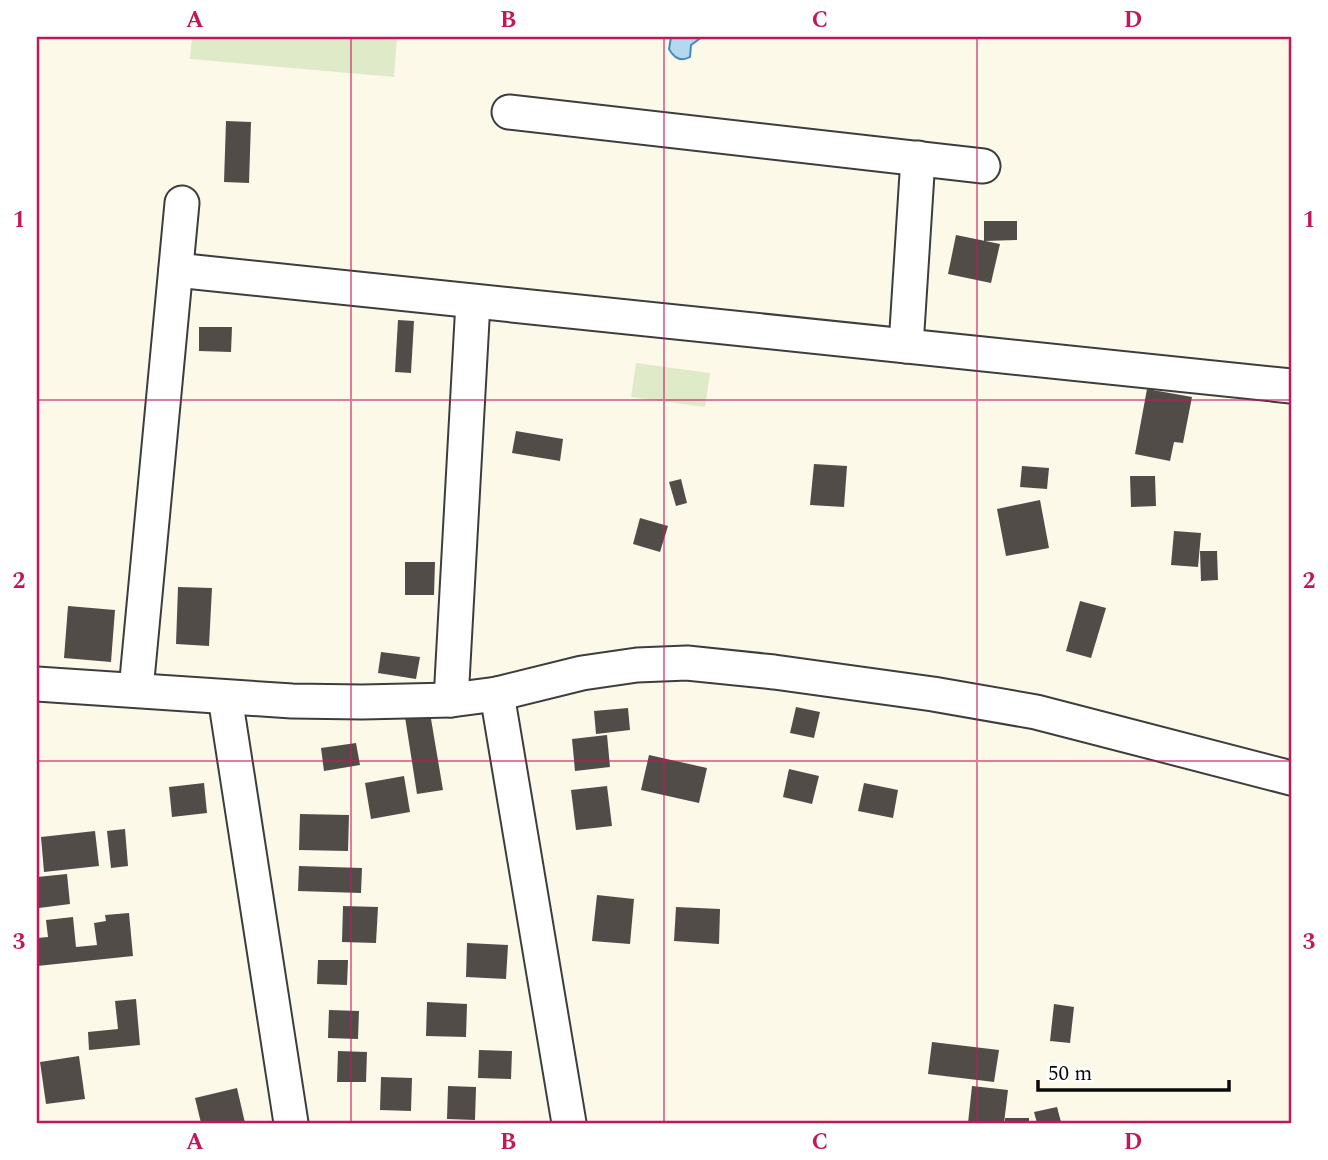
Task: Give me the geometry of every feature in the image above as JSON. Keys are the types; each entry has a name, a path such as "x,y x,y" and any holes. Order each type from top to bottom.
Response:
{"street":[{"path":"509,112 983,166"},
{"path":"906,346 918,158"},
{"path":"136,690 182,203"},
{"path":"176,270 1291,386"},
{"path":"451,700 473,302"},
{"path":"37,684 292,701 451,700 497,694 583,673 637,665 687,663 933,694 1036,712 1291,778"},
{"path":"497,694 569,1123"},
{"path":"225,696 291,1123"}],"green space":[{"path":"192,37 397,37 394,77 190,59"},
{"path":"636,363 710,373 705,407 631,397"}],"water":[{"path":"671,37 702,37 691,45 690,57 681,59 675,57 669,49"}],"building":[{"path":"226,121 251,122 249,183 224,182"},
{"path":"984,221 1017,221 1017,240 984,241"},
{"path":"956,235 1000,244 991,283 948,274"},
{"path":"398,320 414,321 411,373 395,372"},
{"path":"199,327 232,327 231,352 199,351"},
{"path":"1147,389 1192,397 1183,443 1174,442 1170,461 1135,454"},
{"path":"516,431 563,439 560,461 512,453"},
{"path":"814,464 847,466 844,507 810,505"},
{"path":"1022,466 1049,468 1047,489 1020,487"},
{"path":"1130,476 1155,476 1156,506 1131,507"},
{"path":"681,479 687,503 676,506 669,482"},
{"path":"1040,500 1049,548 1006,556 997,509"},
{"path":"640,518 668,526 660,552 633,544"},
{"path":"1174,531 1201,533 1198,567 1171,565"},
{"path":"1200,551 1217,551 1218,580 1201,581"},
{"path":"405,562 435,562 434,595 405,595"},
{"path":"178,587 212,588 209,646 176,644"},
{"path":"1080,601 1106,608 1091,658 1066,651"},
{"path":"68,606 115,610 111,662 64,658"},
{"path":"381,652 420,657 416,679 378,673"},
{"path":"796,707 820,712 814,738 790,733"},
{"path":"628,708 630,730 596,734 594,711"},
{"path":"430,713 443,790 417,794 405,717"},
{"path":"607,735 610,767 575,771 572,739"},
{"path":"356,743 360,765 324,771 321,748"},
{"path":"649,755 707,768 699,803 641,790"},
{"path":"789,769 819,776 812,804 783,797"},
{"path":"404,776 410,812 371,819 365,783"},
{"path":"204,783 207,813 172,817 169,787"},
{"path":"864,783 898,790 893,818 858,811"},
{"path":"607,786 612,826 576,830 571,790"},
{"path":"300,814 349,815 348,851 299,850"},
{"path":"125,829 128,866 111,868 107,831"},
{"path":"95,831 99,866 44,872 41,837"},
{"path":"299,866 362,868 361,893 298,891"},
{"path":"67,874 70,904 39,908 37,877"},
{"path":"597,895 634,899 630,944 592,941"},
{"path":"343,906 378,907 376,943 342,942"},
{"path":"676,907 720,909 719,944 674,941"},
{"path":"129,913 133,956 37,966 37,938 48,937 46,920 73,917 76,947 97,945 94,923 106,921 105,915"},
{"path":"467,943 508,945 506,979 466,977"},
{"path":"318,960 348,960 347,985 317,984"},
{"path":"136,999 140,1045 89,1050 88,1032 118,1029 115,1001"},
{"path":"427,1002 467,1004 466,1037 426,1036"},
{"path":"1054,1004 1074,1007 1070,1043 1050,1041"},
{"path":"329,1010 359,1011 358,1039 328,1038"},
{"path":"932,1042 999,1050 994,1082 928,1074"},
{"path":"479,1050 512,1051 511,1079 478,1078"},
{"path":"338,1051 367,1052 366,1082 337,1082"},
{"path":"79,1056 85,1099 46,1104 40,1062"},
{"path":"381,1077 412,1078 411,1111 380,1110"},
{"path":"448,1086 476,1087 475,1120 447,1119"},
{"path":"972,1086 1008,1090 1004,1123 968,1123"},
{"path":"237,1088 245,1123 201,1123 195,1098"},
{"path":"1057,1107 1061,1122 1037,1123 1034,1112"},
{"path":"1005,1118 1029,1118 1029,1123 1005,1123"}]}
